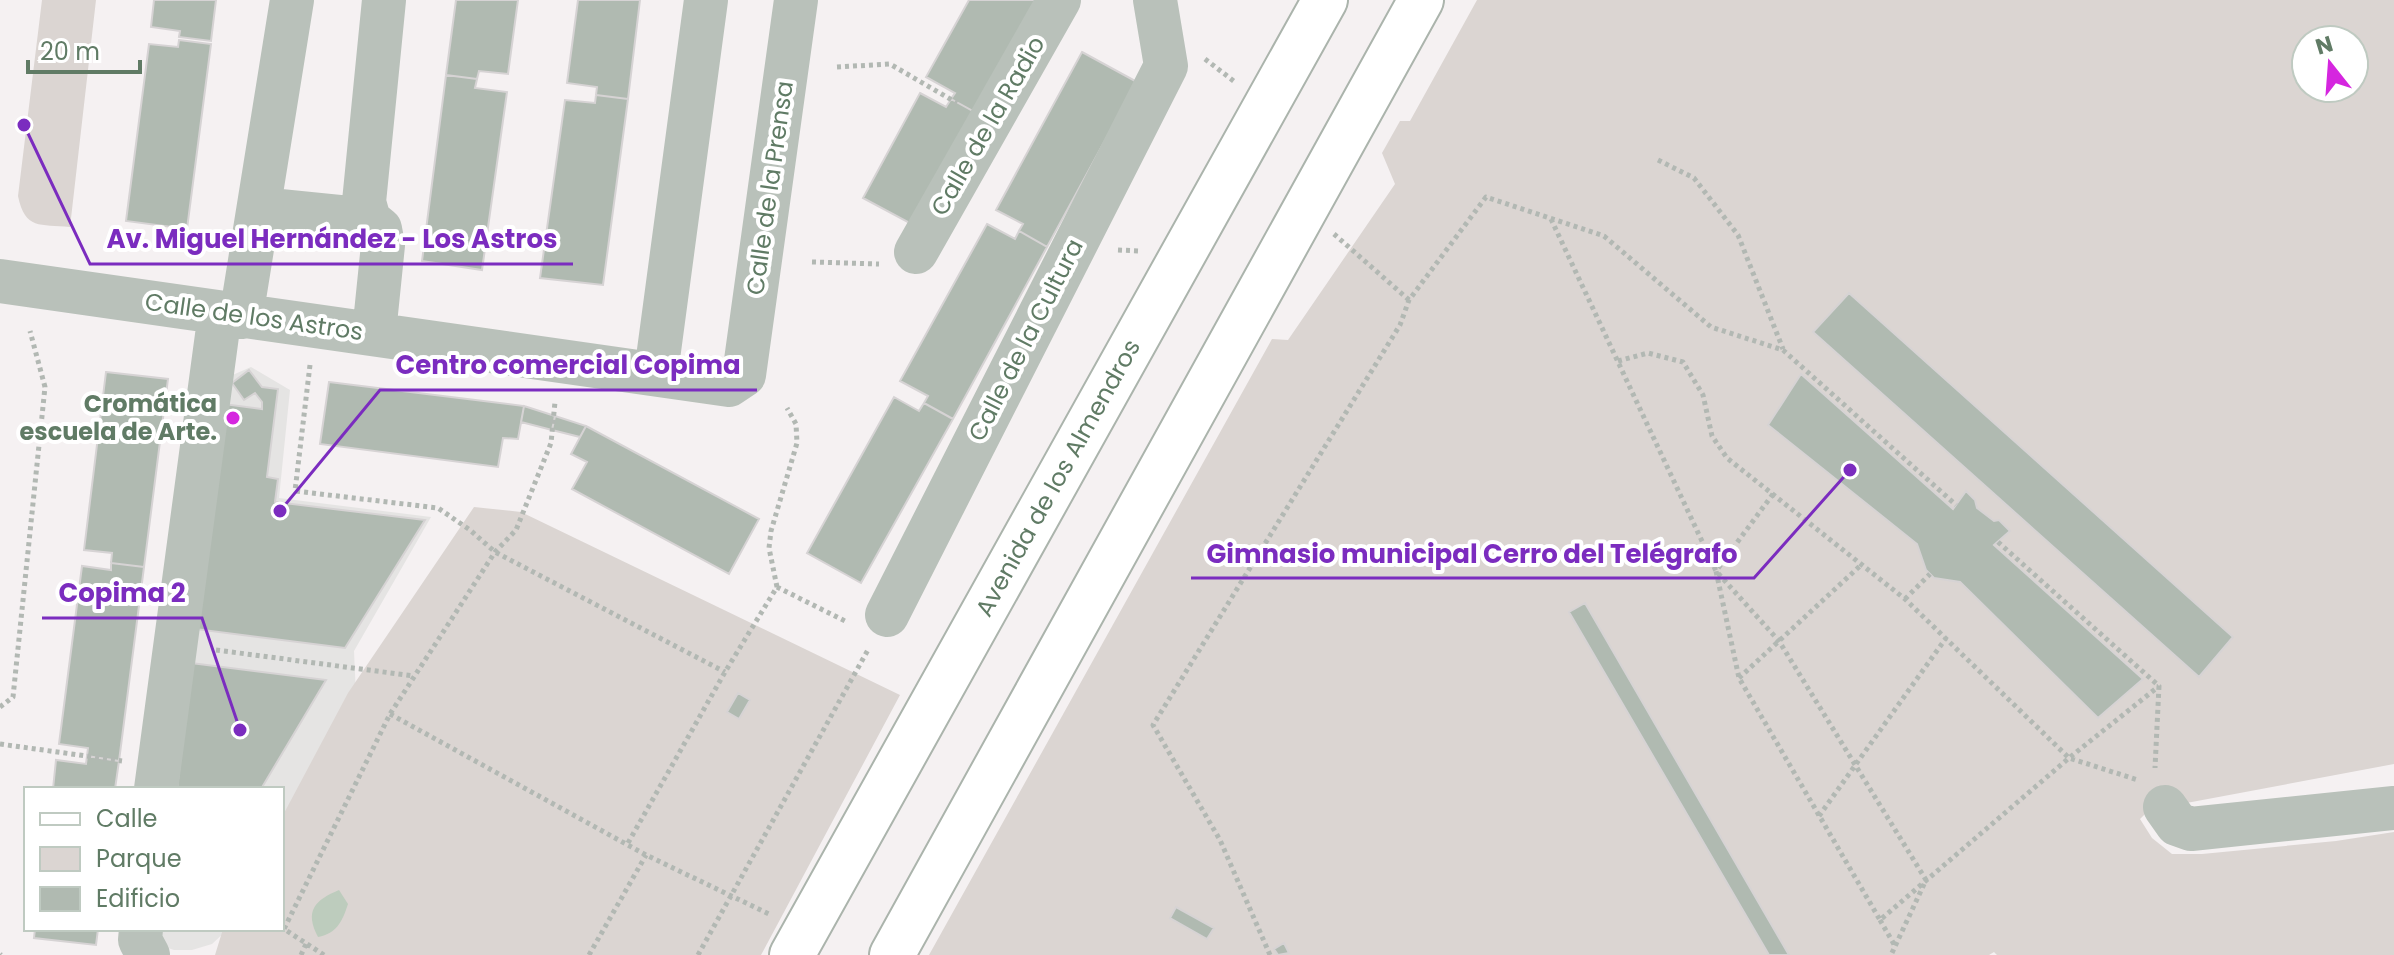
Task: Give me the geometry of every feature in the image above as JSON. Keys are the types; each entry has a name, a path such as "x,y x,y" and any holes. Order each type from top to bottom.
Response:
{"main road":[{"name":"Avenida de los Almendros","path":"786,937 1325,0"},
{"path":"892,955 1421,0"}],"street":[{"path":"158,778 175,645 230,315 260,209 292,0"},
{"path":"369,220 364,202 384,0"},
{"path":"656,373 706,0"},
{"name":"Calle de la Prensa","path":"744,375 796,0"},
{"name":"Calle de la Radio","path":"916,252 1059,0"},
{"path":"1155,0 1184,62"},
{"name":"Calle de la Cultura","path":"881,626 1184,62"},
{"path":"260,209 369,220 380,229 383,245 374,333"},
{"name":"Calle de los Astros","path":"0,281 729,385 744,375"},
{"path":"2160,796 2177,824 2191,829 2394,808"},
{"path":"141,931 140,940 148,955"}],"path":[{"path":"1184,62 1244,90"},
{"path":"837,67 890,64 990,123"},
{"path":"1658,160 1694,178 1738,235 1783,350"},
{"path":"1270,955 1220,840 1153,725 1400,325 1409,300 1486,197 1604,236 1711,327 1783,350 1956,505"},
{"path":"1550,218 1716,571 1739,678 1896,946"},
{"path":"1327,228 1409,300"},
{"path":"812,262 897,265 916,252"},
{"path":"0,707 13,697 45,387 30,331"},
{"path":"1618,361 1648,353 1683,362 1703,395 1712,436 1727,458 1905,599 2069,758 2160,796 2159,686 1998,542"},
{"path":"310,363 295,491 438,508 495,552 725,672"},
{"path":"324,955 284,929 390,714 495,552 516,530 551,443 556,399"},
{"path":"628,843 777,587 769,548 771,531 797,443 796,424 787,408"},
{"path":"1716,571 1773,494"},
{"path":"1739,678 1861,565"},
{"path":"1716,571 1779,641 1926,880"},
{"path":"1905,599 1930,574"},
{"path":"698,955 881,626 777,587"},
{"path":"1819,816 1946,638"},
{"path":"175,645 414,676"},
{"path":"1880,920 2069,758 2159,686"},
{"path":"390,714 646,855 731,898 786,937"},
{"path":"0,744 158,778"},
{"path":"589,955 646,855"},
{"path":"1891,955 1926,880"},
{"path":"301,955 306,944"}],"shaded area":[{"path":"251,367 290,390 279,498 431,517 354,651 356,696 284,828 284,787 169,787 221,380"},
{"path":"339,890 348,904 343,916 334,930 318,937 312,920 314,908 318,902"},
{"path":"153,931 226,931 212,944 192,950 174,950 156,944"}],"green space":[{"path":"42,0 96,0 70,227 35,223 25,215 18,196"},
{"path":"1477,0 2394,0 2394,764 2149,810 2140,819 2152,838 2172,854 2336,841 2394,832 2394,955 1997,955 1994,952 1989,955 929,955 1272,339 1288,340 1395,184 1382,153 1400,121 1410,121"},
{"path":"474,507 521,512 900,695 761,955 215,955 222,931 284,931 284,813 348,693"}],"building":[{"path":"154,0 216,0 211,41 179,37 180,31 151,27"},
{"path":"456,0 518,0 508,74 479,71 477,79 446,75"},
{"path":"578,0 640,0 628,99 596,95 597,87 567,83"},
{"path":"969,0 1038,0 978,114 951,99 955,93 926,77"},
{"path":"179,40 211,44 187,229 126,221 149,44 178,47"},
{"path":"1082,52 1137,82 1047,247 1019,231 1023,224 996,210"},
{"path":"446,75 477,79 475,88 507,92 482,270 422,261"},
{"path":"920,93 946,107 951,99 978,114 917,227 863,198"},
{"path":"596,95 628,99 603,285 540,278 565,100 595,103"},
{"path":"987,224 1015,239 1019,231 1047,247 953,419 924,403 928,396 900,381"},
{"path":"1849,293 2233,637 2199,677 1813,332"},
{"path":"249,370 262,387 278,389 267,477 278,479 275,502 425,520 345,648 195,629 224,404 262,409 262,402 255,393 244,400 232,383"},
{"path":"106,372 168,379 144,567 111,563 112,553 84,550"},
{"path":"1801,374 1953,509 1966,491 1975,500 1977,508 1994,521 1999,520 2010,531 1994,545 2143,679 2098,718 1960,582 1934,578 1926,570 1917,544 1768,425"},
{"path":"329,382 524,406 518,439 503,438 498,467 320,444"},
{"path":"894,397 919,411 924,403 953,419 861,583 807,553"},
{"path":"524,406 555,416 552,430 521,422"},
{"path":"555,416 586,426 580,437 552,430"},
{"path":"586,426 759,519 729,574 572,489 587,462 571,454"},
{"path":"111,563 144,567 119,761 87,756 88,748 59,744 82,566 111,570"},
{"path":"1585,603 1789,955 1769,955 1569,612"},
{"path":"191,663 326,680 262,787 177,787"},
{"path":"738,693 750,700 739,719 727,712"},
{"path":"87,756 119,761 115,787 53,787 56,760 86,764"},
{"path":"1176,907 1214,928 1207,939 1170,918"},
{"path":"35,931 98,931 96,945 34,938"},
{"path":"1284,943 1289,953 1278,955 1274,949"}],"place":[{"name":"Av. Miguel Hernández - Los Astros","path":"24,125"},
{"name":"Cromática escuela de Arte.","path":"233,418"},
{"name":"Gimnasio municipal Cerro del Telégrafo","path":"1850,470"},
{"name":"Centro comercial Copima","path":"280,511"},
{"name":"Copima 2","path":"240,730"}]}
